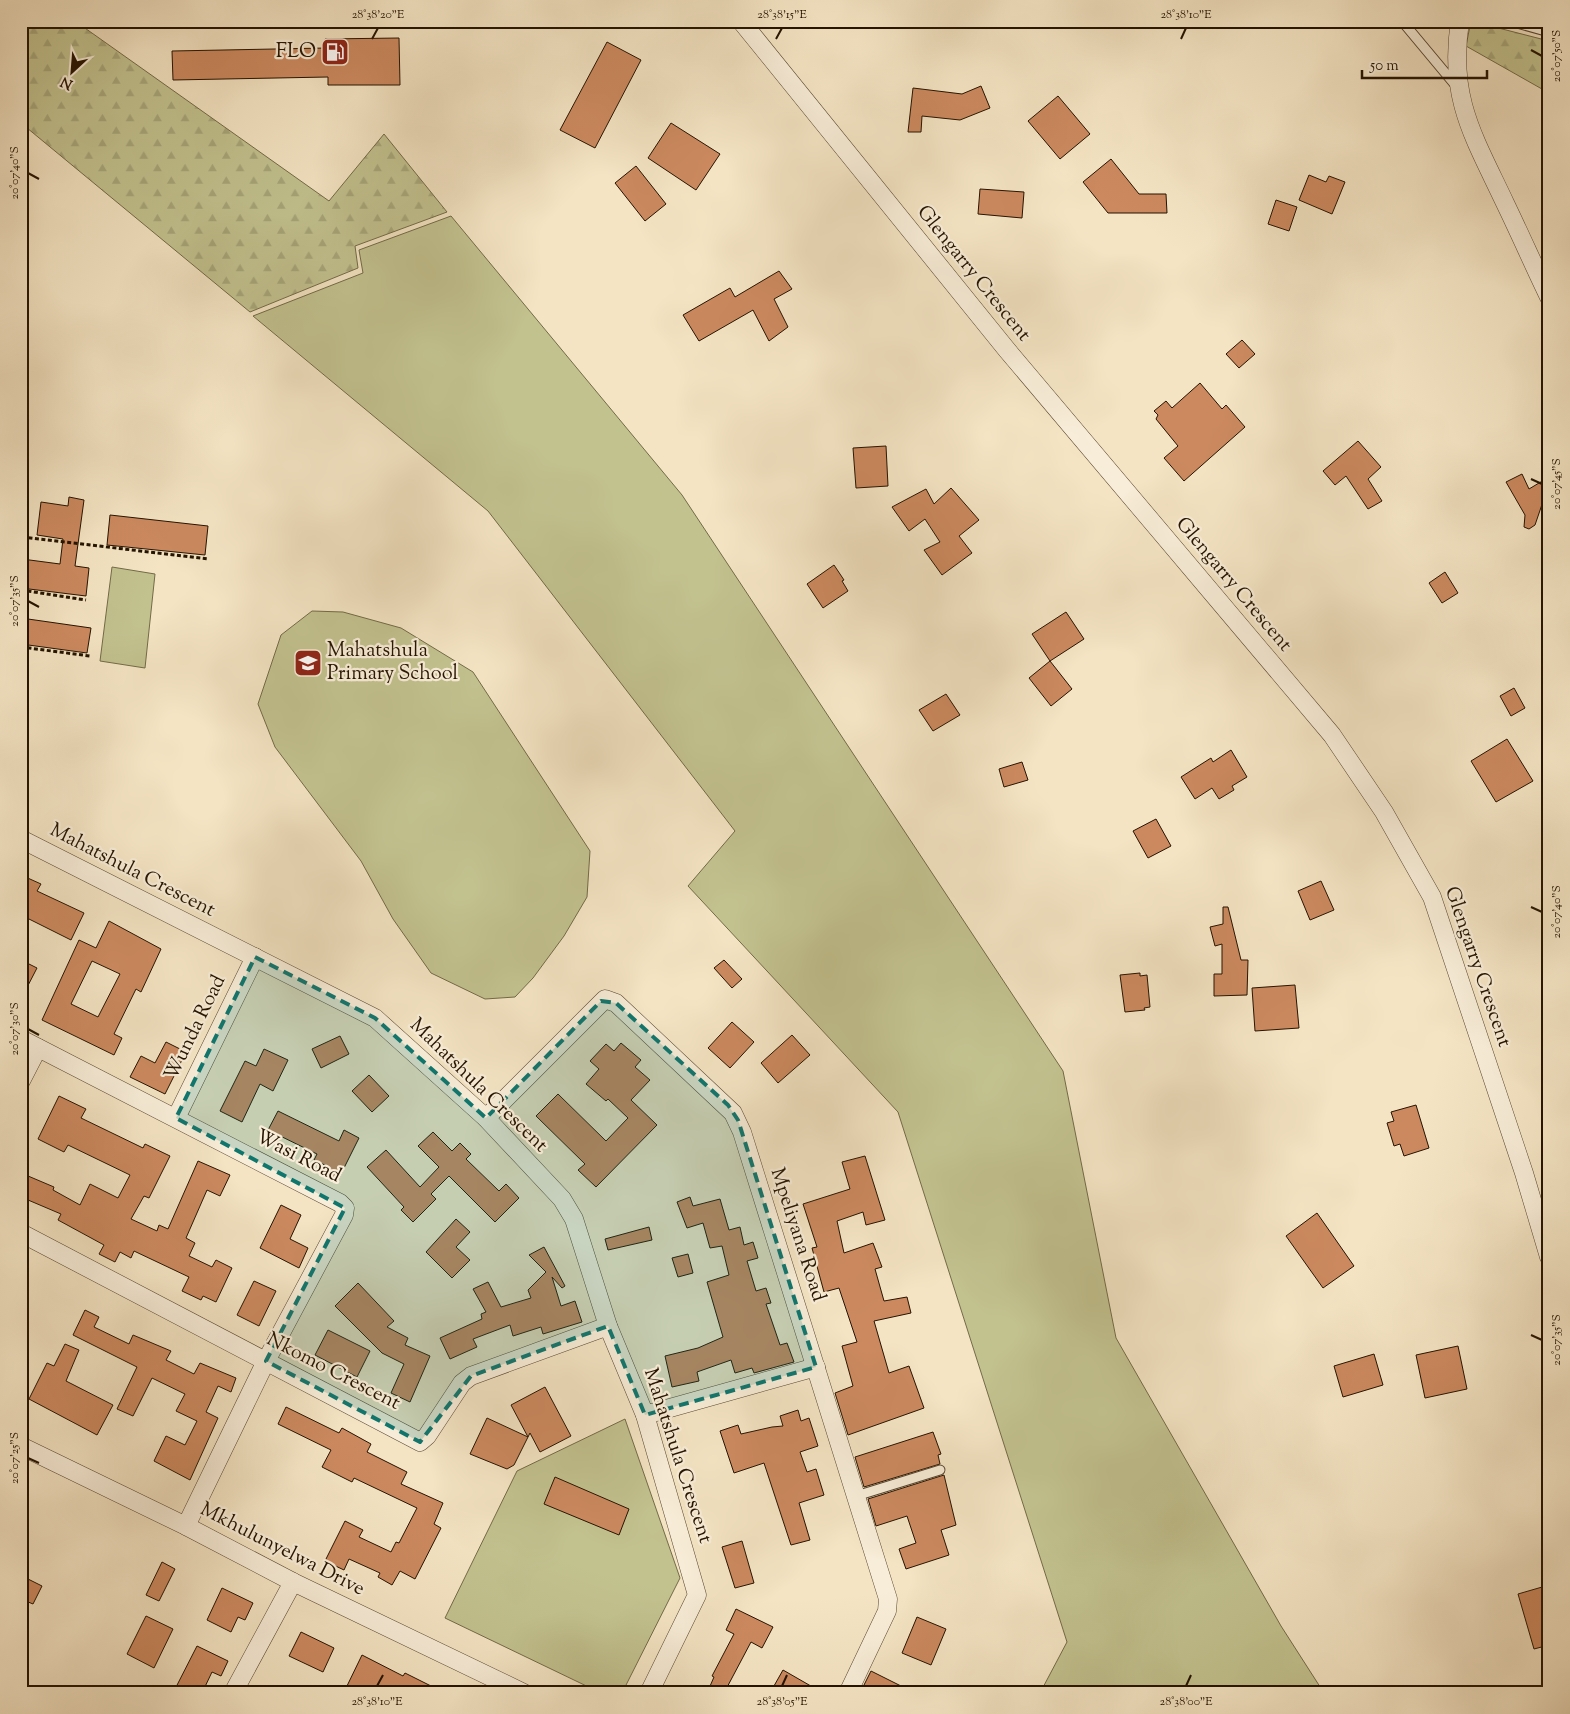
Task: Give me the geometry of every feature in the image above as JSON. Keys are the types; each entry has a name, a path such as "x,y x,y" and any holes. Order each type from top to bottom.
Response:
{"street":[{"name":"Glengarry Crescent","path":"741,21 1007,350 1332,735 1384,812 1432,897 1524,1173 1549,1257"},
{"path":"1460,21 1456,66 1463,111 1481,154 1549,297"},
{"name":"Mahatshula Crescent","path":"21,839 375,1018 486,1118 569,1208 608,1326 645,1415 697,1595 649,1693"},
{"name":"Wunda Road","path":"176,1118 255,957"},
{"name":"Mpeliyana Road","path":"486,1118 601,1001 608,1000 616,1003 728,1105 738,1120 888,1600 887,1610 848,1693"},
{"name":"Wasi Road","path":"21,1039 340,1203 345,1208 344,1215 266,1361 186,1526"},
{"path":"21,1081 38,1048"},
{"name":"Nkomo Crescent","path":"21,1233 422,1442 462,1383 471,1376 608,1326"},
{"path":"645,1415 816,1367"},
{"name":"Mkhulunyelwa Drive","path":"21,1446 186,1526 293,1582 524,1693"},
{"path":"233,1693 293,1582"}],"lane":[{"path":"1402,21 1459,90"},
{"path":"1510,21 1549,32"},
{"path":"856,1496 940,1470"}],"path":[{"path":"21,504 26,505 21,542"},
{"path":"22,537 209,559"},
{"path":"21,590 86,600"},
{"path":"21,647 90,656"}],"highlighted area":[{"path":"255,957 375,1018 486,1118 601,1001 616,1003 728,1105 738,1120 816,1367 645,1415 608,1326 471,1376 420,1442 266,1361 345,1208 176,1118"}],"green space":[{"path":"21,21 75,21 329,201 384,134 447,212 355,246 358,268 250,312 21,123"},
{"path":"1471,21 1549,41 1549,93 1466,46"},
{"path":"451,216 682,495 1063,1071 1116,1338 1281,1626 1324,1693 1040,1693 1067,1642 898,1112 688,886 735,831 488,511 253,316 363,273 359,250"},
{"path":"112,567 155,574 145,668 100,661"},
{"path":"312,611 343,612 401,628 473,672 590,851 587,897 564,936 533,978 515,997 485,999 431,973 393,919 361,861 275,747 258,704 281,635"},
{"path":"625,1419 680,1578 622,1693 601,1693 445,1618 517,1471"}],"building":[{"path":"399,38 400,85 328,85 328,77 173,80 172,51 326,48 325,39"},
{"path":"607,42 641,60 595,148 560,130"},
{"path":"981,86 990,108 960,120 922,116 921,132 908,132 913,88 962,94"},
{"path":"1058,96 1090,134 1060,159 1028,121"},
{"path":"671,123 720,154 696,190 648,158"},
{"path":"1111,159 1139,194 1166,194 1167,213 1108,213 1083,182"},
{"path":"636,166 666,204 645,221 615,183"},
{"path":"1309,175 1326,182 1329,176 1345,182 1332,214 1299,200"},
{"path":"980,189 1024,192 1022,218 978,214"},
{"path":"1276,200 1297,207 1289,231 1268,224"},
{"path":"779,271 792,289 774,299 788,327 769,341 753,310 699,341 683,315 730,288 735,297"},
{"path":"1242,340 1255,354 1239,368 1226,354"},
{"path":"1200,383 1222,409 1226,405 1245,427 1184,481 1164,458 1178,446 1156,419 1158,415 1154,411 1166,401 1172,408"},
{"path":"1358,441 1381,467 1368,479 1382,501 1368,509 1346,476 1335,485 1323,471"},
{"path":"886,446 888,486 856,488 853,448"},
{"path":"1522,474 1529,489 1549,477 1549,484 1535,525 1529,529 1524,527 1525,515 1506,482"},
{"path":"951,488 979,520 959,536 972,553 942,575 924,550 940,542 925,519 909,531 892,507 926,489 934,504"},
{"path":"69,497 84,500 75,566 89,568 86,596 21,588 22,559 60,564 63,539 37,535 41,502 68,506"},
{"path":"110,515 208,526 205,555 107,545"},
{"path":"834,565 844,580 842,581 848,591 823,608 807,584"},
{"path":"1445,572 1458,593 1442,603 1429,583"},
{"path":"1066,612 1084,639 1050,661 1032,634"},
{"path":"21,618 91,628 87,653 21,644"},
{"path":"1050,661 1072,689 1051,706 1029,678"},
{"path":"1514,688 1525,708 1511,716 1500,696"},
{"path":"946,694 960,715 933,731 919,710"},
{"path":"1507,739 1533,781 1496,802 1471,761"},
{"path":"1231,750 1247,777 1232,786 1234,790 1219,799 1212,788 1195,799 1181,777 1211,758 1213,762"},
{"path":"1022,762 1028,780 1004,787 999,769"},
{"path":"1156,819 1171,846 1148,858 1133,831"},
{"path":"21,875 41,884 37,891 84,913 71,940 21,915"},
{"path":"1321,881 1334,910 1310,920 1298,891"},
{"path":"1223,907 1228,907 1241,960 1248,960 1247,995 1214,996 1214,974 1222,974 1222,944 1215,946 1210,927 1223,924"},
{"path":"109,921 161,949 141,992 136,989 114,1034 122,1038 114,1055 42,1020 79,940 96,948","holes":["92,961 120,974 98,1017 71,1004"]},
{"path":"21,960 37,968 21,999"},
{"path":"724,960 742,979 732,988 714,968"},
{"path":"1140,973 1140,976 1147,975 1150,1007 1144,1008 1145,1010 1125,1012 1120,975"},
{"path":"1295,985 1299,1028 1255,1031 1252,988"},
{"path":"732,1022 754,1042 730,1068 708,1048"},
{"path":"792,1035 810,1055 778,1083 761,1063"},
{"path":"340,1036 349,1054 321,1068 312,1049"},
{"path":"166,1042 186,1052 165,1094 130,1077 141,1056 155,1063"},
{"path":"621,1043 641,1060 635,1067 650,1080 631,1100 657,1125 596,1187 578,1170 585,1164 536,1116 558,1094 606,1141 628,1118 608,1099 606,1101 586,1084 599,1069 590,1061 606,1044 614,1051"},
{"path":"264,1049 288,1060 273,1091 260,1084 242,1122 220,1111 245,1061 256,1066"},
{"path":"369,1075 389,1096 372,1112 352,1091"},
{"path":"59,1096 86,1109 81,1118 143,1148 145,1144 170,1156 149,1198 144,1196 131,1219 157,1231 159,1225 168,1229 198,1161 230,1175 220,1196 207,1190 186,1238 195,1243 189,1256 212,1267 216,1260 232,1268 216,1302 203,1296 201,1300 182,1291 189,1277 134,1251 131,1258 120,1252 115,1262 99,1254 104,1245 58,1220 61,1214 21,1197 21,1173 54,1187 53,1190 80,1205 90,1184 118,1198 130,1175 68,1145 64,1152 38,1139"},
{"path":"1416,1105 1429,1148 1404,1156 1400,1144 1394,1146 1387,1123 1394,1121 1391,1112"},
{"path":"278,1111 339,1141 344,1130 359,1138 338,1180 323,1173 327,1166 314,1160 317,1154 268,1130"},
{"path":"433,1132 452,1151 460,1143 471,1154 466,1159 499,1191 506,1184 519,1198 495,1222 449,1176 431,1194 436,1199 413,1222 401,1210 404,1207 367,1167 386,1150 420,1187 439,1167 418,1146"},
{"path":"865,1156 885,1220 866,1225 863,1212 837,1221 844,1253 873,1243 882,1267 875,1269 884,1301 907,1297 911,1313 874,1321 889,1373 909,1366 924,1408 848,1435 835,1393 853,1386 842,1346 857,1342 839,1288 824,1292 812,1248 817,1247 803,1204 850,1189 842,1162"},
{"path":"690,1197 693,1206 720,1199 729,1230 740,1227 744,1245 753,1242 758,1258 747,1261 756,1291 766,1288 771,1303 766,1304 780,1345 787,1343 794,1362 754,1373 752,1368 735,1373 731,1360 697,1372 699,1381 672,1387 665,1356 698,1348 723,1337 707,1282 729,1275 722,1246 710,1248 703,1223 687,1228 677,1202"},
{"path":"281,1205 301,1215 290,1239 308,1248 299,1268 260,1248"},
{"path":"1317,1213 1354,1266 1323,1288 1286,1236"},
{"path":"456,1219 470,1232 456,1247 470,1260 452,1278 426,1252"},
{"path":"649,1227 652,1240 608,1250 605,1239"},
{"path":"544,1247 565,1286 562,1288 552,1277 561,1306 575,1301 582,1322 543,1334 541,1327 513,1336 510,1325 473,1339 477,1347 450,1359 440,1338 482,1319 481,1314 486,1312 473,1289 488,1282 501,1307 531,1298 528,1290 546,1272 529,1255"},
{"path":"688,1254 693,1273 678,1277 672,1258"},
{"path":"254,1281 276,1291 259,1326 237,1315"},
{"path":"358,1283 394,1321 387,1327 408,1338 405,1345 430,1356 410,1402 391,1393 404,1364 382,1353 335,1306"},
{"path":"85,1310 99,1317 94,1327 129,1344 133,1335 171,1351 166,1360 194,1374 200,1363 236,1378 231,1392 218,1386 206,1412 218,1418 190,1480 154,1461 166,1436 185,1445 197,1421 176,1411 185,1394 152,1378 133,1416 117,1409 137,1367 73,1335"},
{"path":"328,1330 370,1351 357,1377 315,1355"},
{"path":"65,1344 79,1350 66,1381 113,1405 97,1435 29,1399 47,1363 54,1366"},
{"path":"1458,1346 1467,1389 1425,1398 1416,1355"},
{"path":"1374,1354 1383,1385 1343,1397 1334,1366"},
{"path":"545,1387 571,1436 540,1452 530,1433 528,1437 511,1405"},
{"path":"286,1407 339,1433 342,1428 371,1444 367,1452 407,1472 401,1484 443,1503 434,1524 441,1528 415,1579 400,1571 392,1585 378,1577 380,1573 349,1559 344,1570 325,1561 345,1521 363,1530 359,1537 391,1552 396,1542 399,1543 417,1508 354,1478 352,1482 322,1467 331,1450 278,1424"},
{"path":"798,1410 801,1421 809,1418 818,1446 800,1452 807,1472 816,1469 824,1495 799,1503 810,1540 791,1545 764,1463 734,1473 720,1431 738,1425 741,1434 783,1426 780,1416"},
{"path":"487,1418 528,1437 514,1465 507,1469 470,1454"},
{"path":"933,1432 941,1454 938,1455 940,1464 864,1487 855,1457"},
{"path":"944,1475 956,1525 941,1530 949,1555 906,1569 899,1549 916,1543 907,1516 876,1526 868,1499"},
{"path":"555,1477 629,1509 619,1535 544,1504"},
{"path":"742,1541 754,1583 735,1588 722,1547"},
{"path":"162,1562 175,1569 159,1601 146,1595"},
{"path":"28,1579 42,1586 33,1604 21,1599 21,1592"},
{"path":"1549,1585 1549,1645 1534,1649 1518,1594"},
{"path":"222,1588 253,1603 245,1620 238,1617 231,1632 207,1620"},
{"path":"736,1609 773,1627 762,1648 751,1642 724,1693 707,1693 714,1677 712,1676 734,1634 726,1630"},
{"path":"146,1616 173,1629 154,1668 127,1654"},
{"path":"917,1617 946,1629 931,1665 902,1653"},
{"path":"301,1632 334,1648 323,1672 289,1656"},
{"path":"197,1646 228,1661 221,1676 212,1672 202,1693 173,1693"},
{"path":"362,1655 403,1676 405,1673 445,1693 355,1693 346,1688"},
{"path":"783,1670 823,1693 770,1693"},
{"path":"871,1671 915,1693 860,1693"}],"place":[{"name":"FLO","path":"335,52"},
{"name":"Mahatshula Primary School","path":"308,663"}]}
